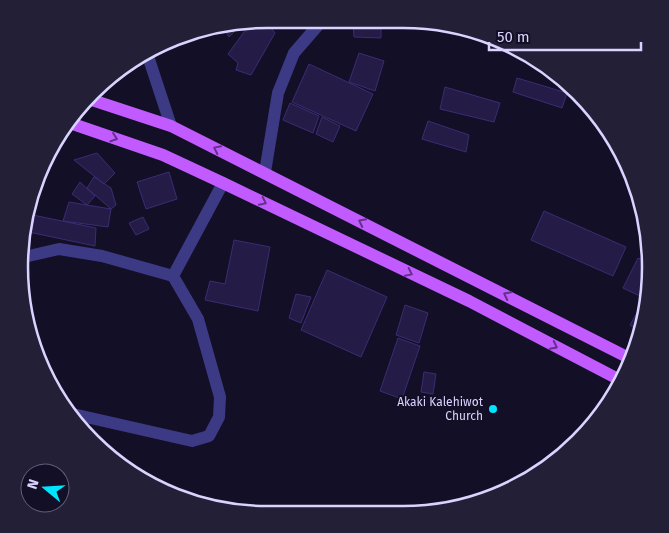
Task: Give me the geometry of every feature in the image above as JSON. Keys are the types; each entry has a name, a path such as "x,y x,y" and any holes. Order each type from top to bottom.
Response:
{"main road":[{"path":"95,101 171,126 265,172 624,356"},
{"path":"75,125 163,155 223,183 469,302 614,377"}],"street":[{"path":"265,172 278,94 294,53 316,28"},
{"path":"149,59 171,126"},
{"path":"173,276 223,183"},
{"path":"28,256 59,249 102,256 173,276 198,319 220,397 219,417 209,436 192,441 80,416"}],"building":[{"path":"271,28 275,33 251,75 236,70 238,63 228,54 246,29"},
{"path":"353,28 381,28 381,38 354,37"},
{"path":"236,30 229,37 225,31"},
{"path":"359,53 384,61 375,91 349,82"},
{"path":"309,64 373,94 356,131 292,102"},
{"path":"517,78 567,94 562,108 513,92"},
{"path":"445,87 500,103 494,122 440,109"},
{"path":"290,103 319,116 313,133 283,120"},
{"path":"322,117 340,126 333,142 316,134"},
{"path":"428,121 469,135 466,152 422,139"},
{"path":"97,153 115,173 104,184 74,160"},
{"path":"169,172 177,199 146,209 137,182"},
{"path":"94,177 111,188 116,205 111,209 87,188"},
{"path":"80,182 95,196 87,205 72,194"},
{"path":"69,202 111,209 108,227 63,221"},
{"path":"544,211 626,247 613,276 531,240"},
{"path":"33,215 96,228 95,246 30,232"},
{"path":"143,217 149,229 136,235 129,223"},
{"path":"234,240 270,247 258,311 205,300 210,281 225,284"},
{"path":"638,258 642,260 639,296 623,288"},
{"path":"327,270 387,297 361,357 301,330"},
{"path":"296,294 311,297 301,323 289,318"},
{"path":"405,305 428,313 419,343 396,335"},
{"path":"637,313 633,327 630,325"},
{"path":"398,338 420,346 402,399 380,391"},
{"path":"424,372 436,374 433,394 421,392"}],"place":[{"name":"Akaki Kalehiwot Church","path":"493,409"}]}
